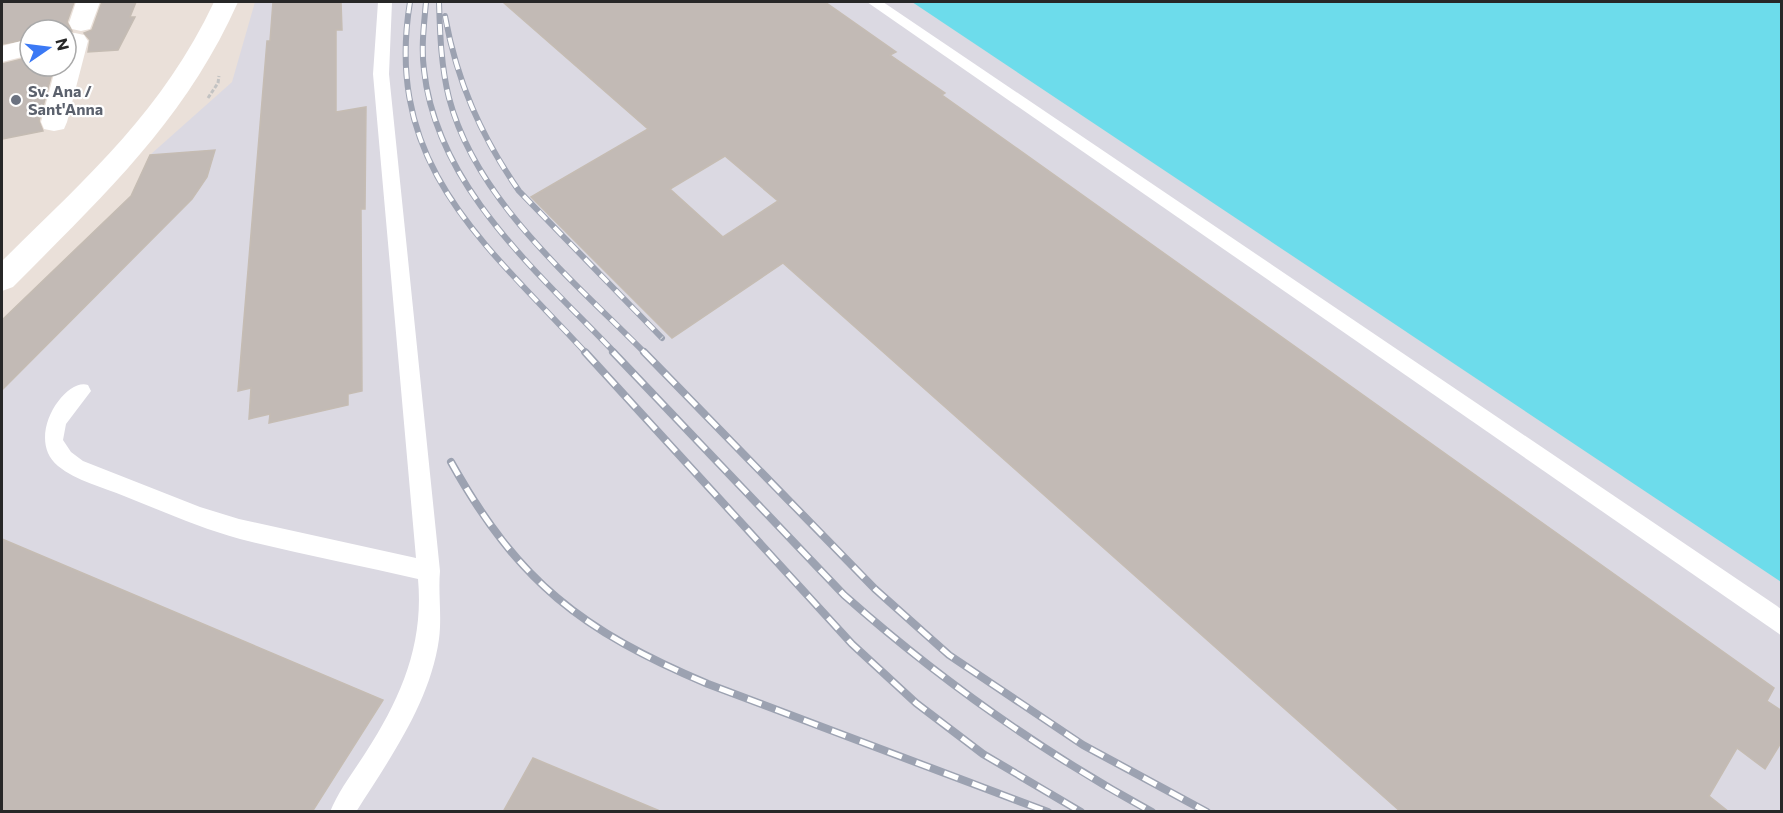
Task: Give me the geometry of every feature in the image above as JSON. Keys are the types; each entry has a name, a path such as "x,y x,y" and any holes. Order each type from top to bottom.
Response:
{"street":[{"path":"2,279 129,150 170,100 208,39 226,2"},
{"path":"54,122 81,22"}],"lane":[{"path":"342,812 406,707 426,648 430,620 429,571 381,74 384,2"},
{"path":"874,2 1730,587 1782,625"},
{"path":"81,391 58,420 53,434 54,447 60,458 76,467 198,516 239,529 429,571"}],"shaded area":[{"path":"255,2 912,2 1781,582 1781,811 2,812 2,320 142,185 137,183 150,155 232,82"}],"water":[{"path":"912,2 1781,2 1781,582"}],"building":[{"path":"2,2 74,2 68,18 18,18 18,41 2,44"},
{"path":"102,2 136,2 130,17 135,17 118,50 88,52 90,40 84,33 92,30"},
{"path":"273,2 341,2 342,30 336,30 336,112 366,107 365,209 361,209 362,391 348,394 348,405 269,423 270,414 249,419 251,388 238,391 267,41 270,41"},
{"path":"503,2 825,2 896,52 890,55 945,93 942,95 1774,688 1767,701 1782,711 1782,741 1765,769 1737,748 1709,796 1729,812 1401,812 783,263 672,338 531,197 648,129","holes":["725,156 778,201 723,237 670,189"]},
{"path":"18,60 18,78 51,78 39,121 43,131 2,139 2,64"},
{"path":"215,150 207,177 192,199 2,390 2,320 131,196 150,155"},
{"path":"2,539 383,700 312,812 2,812"},
{"path":"533,758 660,811 660,812 503,812"}],"railway":[{"path":"410,2 406,60 412,111 427,156 450,198 479,237 586,353"},
{"path":"426,2 424,70 433,113 449,153 470,190 496,226 555,292 615,353"},
{"path":"439,2 440,38 446,86 462,136 481,171 504,205 530,237 644,352"},
{"path":"445,16 456,63 472,108 493,150 519,191 662,338"},
{"path":"585,352 852,644 916,703 983,754 1081,812"},
{"path":"613,352 844,595 880,626 916,656 1030,739 1152,812"},
{"path":"644,352 875,589 949,655 1083,745 1207,812"},
{"path":"451,462 476,504 502,540 529,571 557,598 624,644 708,684 1048,812"}],"place":[{"name":"Sv. Ana / Sant'Anna","path":"16,100"}]}
